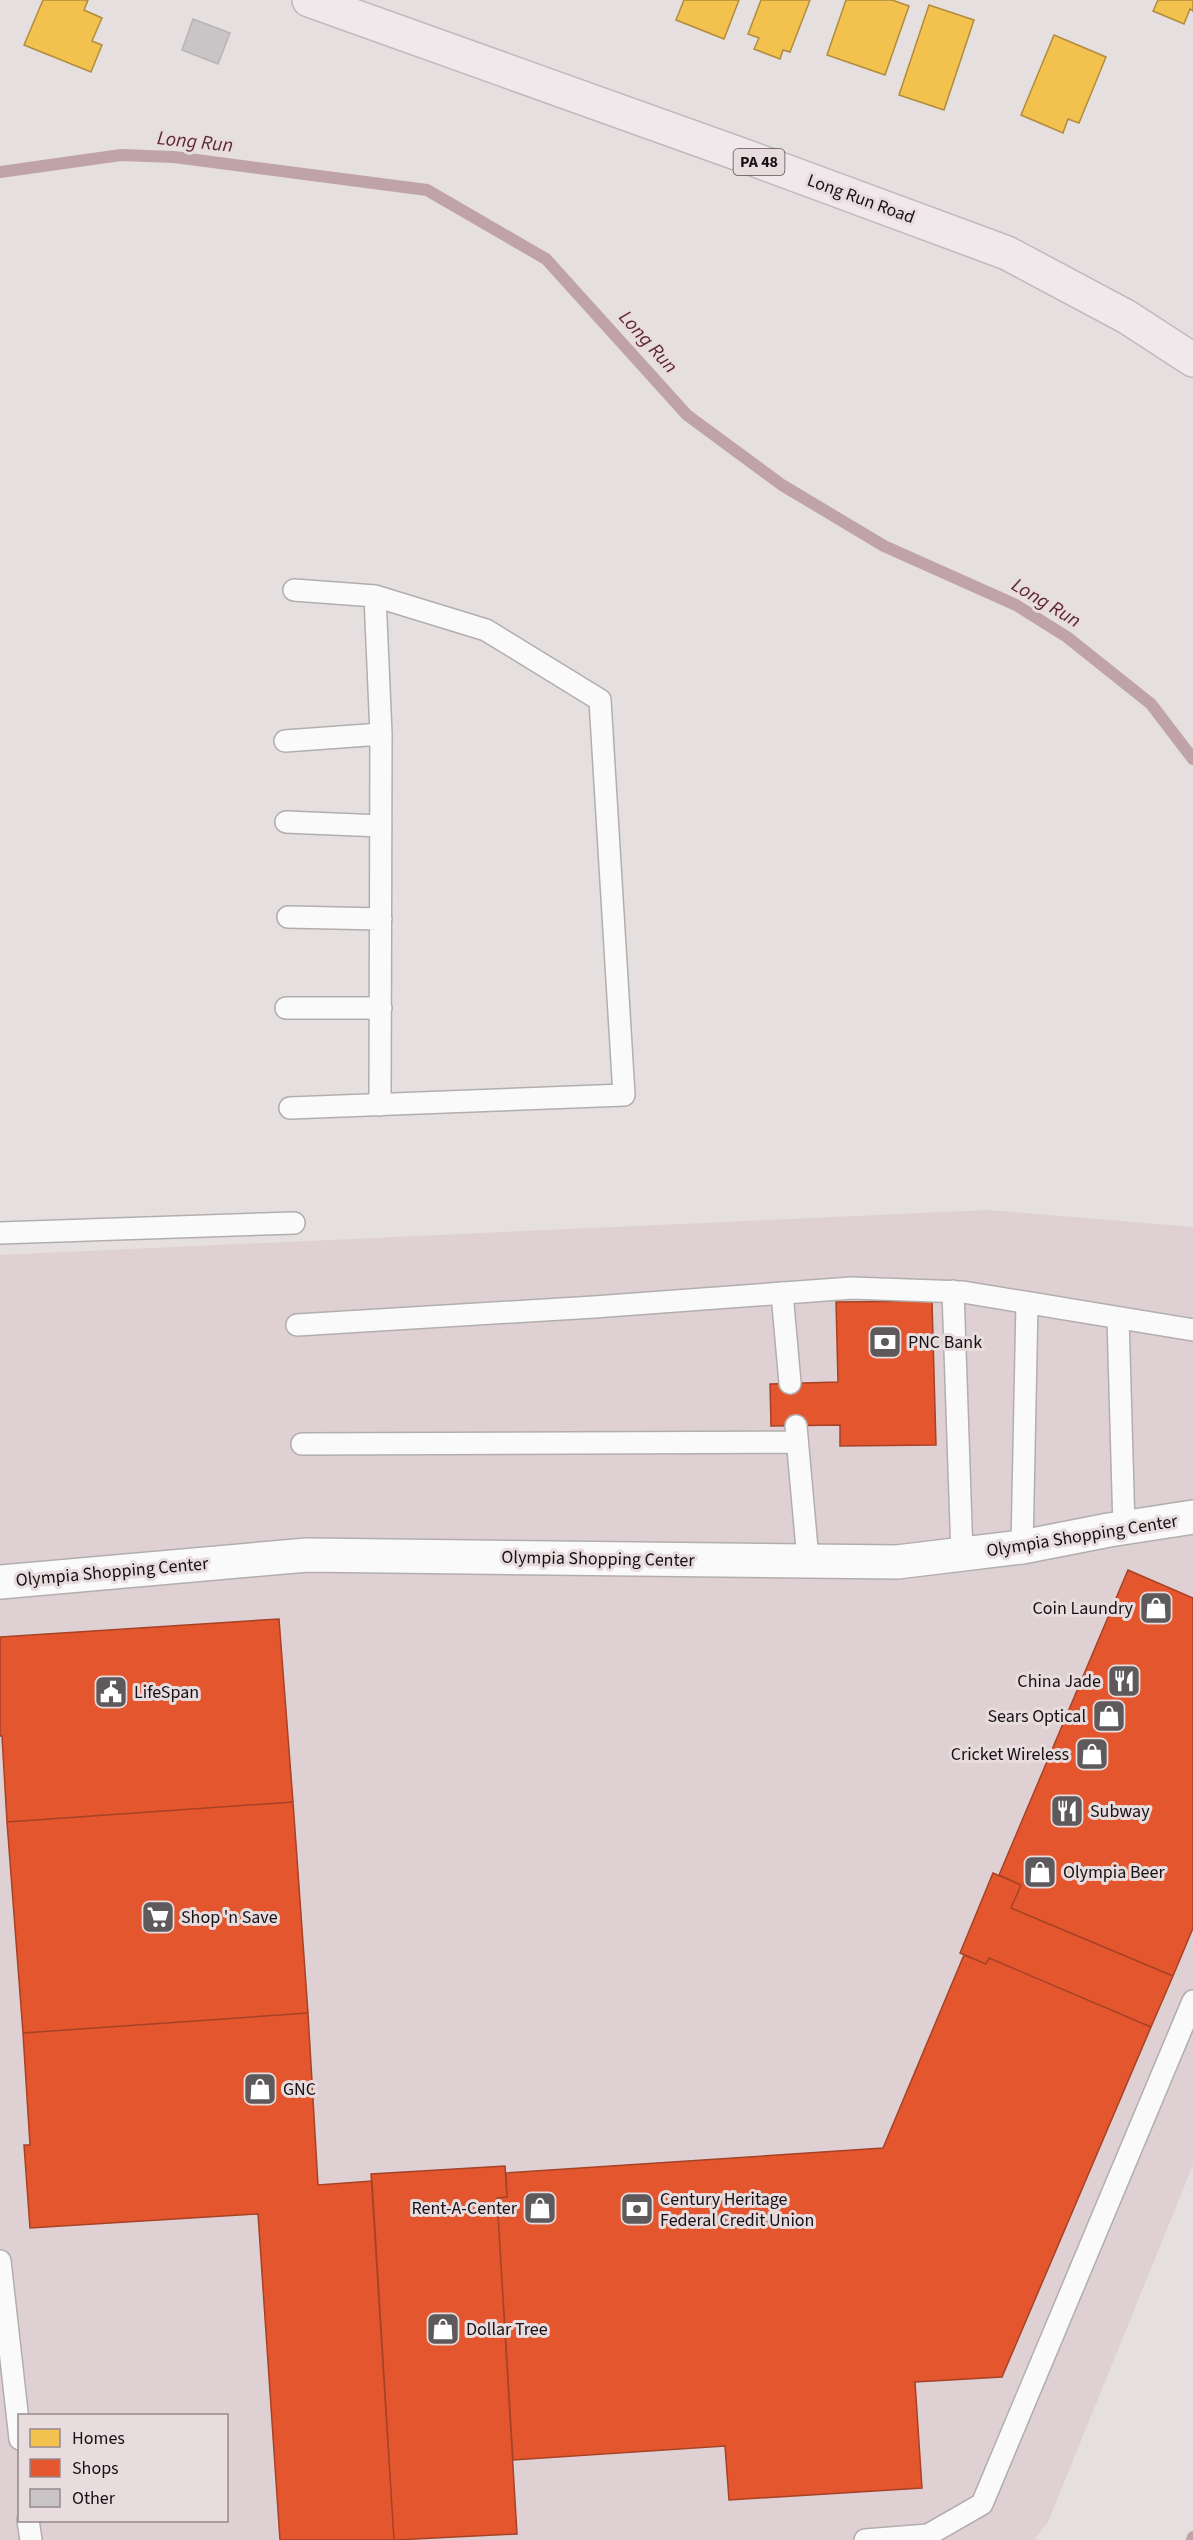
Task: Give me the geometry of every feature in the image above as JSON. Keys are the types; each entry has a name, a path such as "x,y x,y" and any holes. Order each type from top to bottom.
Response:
{"main road":[{"name":"Long Run Road","path":"309,0 753,159 1007,254 1127,317 1193,360"}],"street":[{"name":"Olympia Shopping Center","path":"0,1582 307,1555 897,1562 1022,1547 1124,1527 1193,1517"}],"lane":[{"path":"290,1108 624,1095 600,700 486,630 375,596 294,590"},
{"path":"375,596 381,734 380,1105"},
{"path":"285,741 381,734"},
{"path":"286,822 381,826"},
{"path":"288,917 381,919"},
{"path":"286,1008 381,1008"},
{"path":"0,1233 294,1223"},
{"path":"297,1325 852,1288 953,1291 1193,1330"},
{"path":"953,1291 962,1555"},
{"path":"782,1293 790,1383"},
{"path":"1022,1547 1027,1303"},
{"path":"1118,1318 1124,1527"},
{"path":"302,1444 796,1434 808,1560"},
{"path":"865,2540 928,2535 982,2504 1193,2001"},
{"path":"0,2261 18,2421"},
{"path":"28,2522 31,2540"}],"shaded area":[{"path":"988,1210 1193,1227 1193,2165 1048,2522 1034,2540 0,2540 0,1255"}],"building: Homes":[{"path":"43,0 88,0 84,10 102,18 92,41 102,45 91,72 24,45"},
{"path":"684,0 739,0 724,39 676,20"},
{"path":"761,0 810,0 790,52 783,50 780,59 754,49 759,38 748,34"},
{"path":"846,0 892,0 909,6 885,75 827,55"},
{"path":"1158,0 1193,0 1193,11 1190,9 1184,24 1153,11"},
{"path":"929,5 974,20 944,110 899,95"},
{"path":"1054,35 1106,57 1079,123 1068,119 1063,133 1021,115"}],"building: Shops":[{"name":"PNC Bank","path":"932,1301 936,1445 840,1446 840,1425 771,1426 770,1384 838,1382 836,1302"},
{"path":"1128,1570 1193,1598 1193,1928 1173,1976 1011,1908 1021,1885 999,1875"},
{"path":"279,1619 293,1802 7,1822 2,1736 0,1736 0,1637"},
{"name":"Shop 'n Save","path":"293,1802 308,2013 23,2033 7,1822"},
{"path":"993,1873 1021,1885 1011,1908 1173,1976 1151,2027 989,1958 986,1964 960,1953"},
{"path":"964,1955 986,1964 989,1958 1151,2027 1002,2377 915,2382 922,2488 729,2500 725,2446 513,2460 497,2198 507,2197 506,2173 883,2148"},
{"path":"308,2013 318,2185 372,2181 394,2540 280,2540 258,2214 30,2228 24,2145 30,2145 23,2033"},
{"name":"Dollar Tree","path":"505,2166 507,2197 497,2198 517,2534 394,2540 371,2174"}],"building: Other":[{"path":"193,19 230,33 218,64 182,50"}],"waterway":[{"name":"Long Run","path":"0,172 121,155 174,157 427,190 546,259 687,415 782,485 884,546 1016,605 1067,637 1151,704 1193,759"}],"place":[{"name":"PNC Bank","path":"885,1342"},
{"name":"Coin Laundry","path":"1156,1608"},
{"name":"China Jade","path":"1124,1681"},
{"name":"LifeSpan","path":"111,1692"},
{"name":"Sears Optical","path":"1109,1716"},
{"name":"Cricket Wireless","path":"1092,1754"},
{"name":"Subway","path":"1067,1811"},
{"name":"Olympia Beer","path":"1040,1872"},
{"name":"Shop 'n Save","path":"158,1917"},
{"name":"GNC","path":"260,2089"},
{"name":"Rent-A-Center","path":"540,2208"},
{"name":"Century Heritage Federal Credit Union","path":"637,2209"},
{"name":"Dollar Tree","path":"443,2329"}]}
